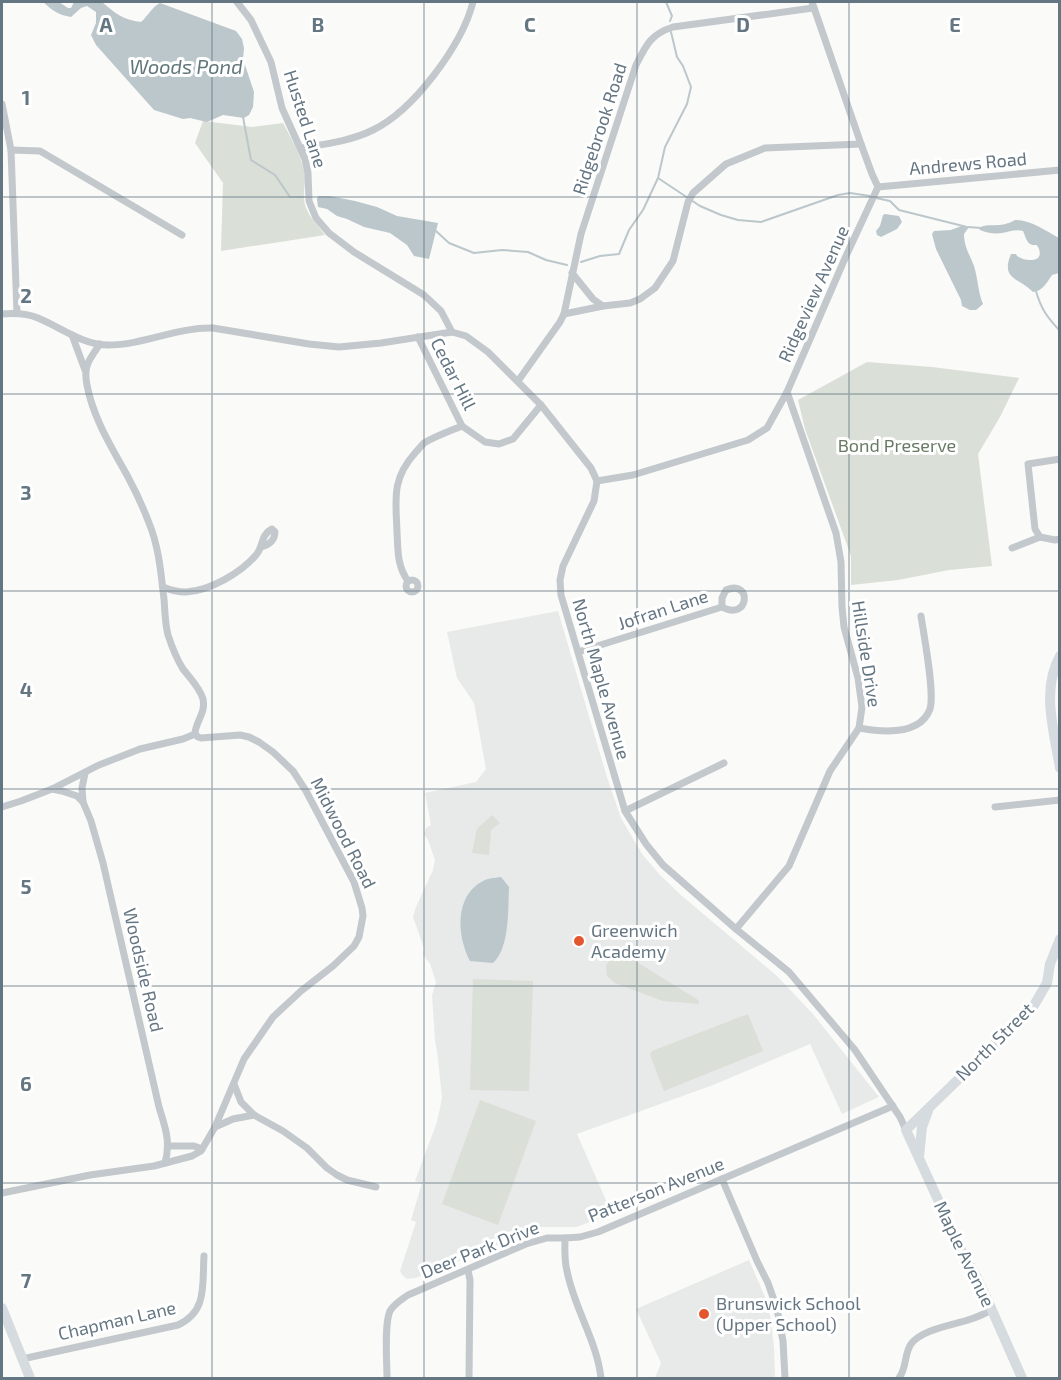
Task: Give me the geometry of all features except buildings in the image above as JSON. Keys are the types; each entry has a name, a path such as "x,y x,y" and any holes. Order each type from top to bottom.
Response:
{"main road":[{"path":"1059,656 1050,681 1050,702 1059,768"},
{"name":"North Street","path":"906,1130 1033,1007 1047,982 1050,964 1059,939"},
{"path":"919,1161 922,1127 928,1109"},
{"name":"Maple Avenue","path":"906,1130 1022,1378"},
{"path":"2,1308 30,1378"}],"street":[{"name":"Husted Lane","path":"237,2 251,20 272,62 282,108 301,148 308,173 309,201 316,218 346,247 434,303 452,332"},
{"path":"301,148 372,131 400,111 439,70 465,24 473,2"},
{"path":"812,5 872,174 876,194"},
{"name":"Ridgebrook Road","path":"518,381 561,322 581,234 633,76 648,42 662,31 673,27 812,5"},
{"path":"2,104 11,150 17,313"},
{"path":"564,314 630,303 655,288 673,261 688,202 693,193 726,164 765,148 861,144"},
{"path":"11,150 40,151 182,235"},
{"name":"Andrews Road","path":"876,194 1059,170"},
{"name":"Ridgeview Avenue","path":"597,481 633,475 748,440 767,428 787,392 846,255 876,194"},
{"path":"572,273 593,299 603,306"},
{"path":"2,314 17,313 38,318 72,335 107,345 201,327 339,347 370,345 452,332 474,341 518,381 541,405 591,468 597,481"},
{"path":"2,807 52,789 99,765 140,749 195,734 203,714 203,700 200,692 176,657 167,632 163,587 150,525 96,414 87,387 85,370 72,335"},
{"name":"Cedar Hill","path":"418,337 462,426 485,442 499,444 513,439 541,405"},
{"path":"85,370 100,344"},
{"name":"Hillside Drive","path":"736,929 789,866 830,771 859,728 862,707 858,678 844,627 841,562 836,533 787,392"},
{"name":"Cedar Hill","path":"408,581 402,574 398,560 396,487 399,477 408,460 423,444 462,426"},
{"path":"1040,537 1035,529 1028,464 1059,459"},
{"name":"North Maple Avenue","path":"597,481 594,501 563,566 560,580 561,595 625,811 646,844 663,865 789,972 855,1050 893,1106 906,1130"},
{"path":"1012,548 1040,537 1059,539"},
{"path":"163,587 185,592 211,585 249,563 261,547"},
{"name":"Jofran Lane","path":"578,652 722,607"},
{"path":"859,728 877,732 906,730 921,722 930,710 932,695 921,616"},
{"name":"Midwood Road","path":"195,734 201,738 240,735 249,737 260,742 287,765 306,791 354,882 362,908 362,927 354,946 273,1017 244,1059 215,1127 202,1149"},
{"path":"625,811 724,763"},
{"name":"Woodside Road","path":"85,773 82,788 83,802 103,863 167,1133 169,1146 165,1163"},
{"path":"52,789 77,796 83,802"},
{"path":"994,807 1059,800"},
{"path":"234,1084 241,1102 254,1115 307,1148 337,1175 347,1180 376,1187"},
{"name":"Patterson Avenue","path":"565,1238 597,1232 893,1106"},
{"path":"215,1127 233,1119 254,1115"},
{"path":"169,1146 194,1146 202,1149"},
{"path":"2,1194 90,1175 165,1163 192,1156 202,1149"},
{"path":"722,1179 768,1283 777,1309 783,1341 785,1378"},
{"path":"565,1238 566,1269 596,1355 601,1378"},
{"name":"Deer Park Drive","path":"387,1378 387,1324 389,1313 394,1305 408,1295 526,1244 540,1239 565,1238"},
{"name":"Chapman Lane","path":"22,1359 187,1321 199,1306 202,1297 204,1256"},
{"path":"468,1270 470,1280 469,1378"},
{"path":"899,1378 903,1373 906,1353 917,1338 992,1310"}],"shaded area":[{"name":"Greenwich Academy","path":"558,611 621,818 642,854 682,896 777,976 813,1014 879,1097 842,1114 810,1044 713,1085 577,1134 612,1214 576,1227 541,1227 430,1273 407,1279 400,1271 416,1222 411,1220 422,1183 415,1181 437,1122 442,1098 432,995 436,982 430,964 423,954 424,948 413,917 435,860 424,834 426,828 431,825 425,793 476,782 486,769 474,703 457,678 447,632"},
{"name":"Brunswick School (Upper School)","path":"749,1260 765,1297 771,1320 775,1378 655,1378 661,1363 636,1309"}],"green space":[{"path":"203,121 253,127 283,123 298,152 304,170 306,208 325,235 221,251 223,183 195,143"},
{"name":"Bond Preserve","path":"867,362 932,367 1019,378 978,454 992,566 851,585 851,556 805,429 798,400"},
{"path":"492,815 500,823 491,830 489,855 472,853 477,829"},
{"path":"622,953 695,998 699,1004 663,1001 615,983 607,976 606,966 610,959"},
{"path":"473,979 533,981 529,1091 470,1090"},
{"path":"748,1014 763,1051 664,1091 650,1055 652,1051"},
{"path":"480,1100 536,1121 498,1225 442,1204"}],"water":[{"name":"Woods Pond","path":"43,2 59,2 71,8 74,2 102,2 129,20 141,22 160,3 236,31 242,39 243,59 254,92 253,107 249,115 244,118 223,115 207,122 190,118 183,119 154,110 96,45 91,35 96,23 96,12 87,6 71,17 56,12"},
{"path":"318,196 355,201 397,216 438,223 429,259 414,256 407,245 390,233 364,227 318,207"},
{"path":"885,214 899,216 902,222 897,229 881,237 876,231"},
{"path":"1015,220 1033,224 1059,238 1059,273 1052,275 1044,286 1033,292 1010,274 1008,263 1011,254 1028,260 1036,259 1040,254 1037,246 1029,243 1023,231 993,233 979,228 1010,223"},
{"path":"964,225 969,227 964,234 965,243 974,266 983,304 976,310 962,306 936,249 932,234 934,231 951,230"},
{"path":"501,877 509,887 507,927 503,948 493,963 470,961 462,940 463,906 467,896 474,888 485,880"}],"waterway":[{"path":"666,2 672,16 670,21"},
{"path":"581,262 600,256 619,254 629,230 643,210 658,178 665,147 687,104 691,87 677,57 671,32"},
{"path":"243,117 251,160 275,175 290,197 304,197"},
{"path":"658,178 700,206 721,215 738,220 761,222 838,195 850,193 870,196"},
{"path":"876,198 890,201 899,210 963,226"},
{"path":"968,227 981,228"},
{"path":"434,231 449,243 474,253 502,250 528,252 546,260 567,265"},
{"path":"1036,291 1045,312 1060,331"}],"place":[{"name":"Greenwich Academy","path":"579,941"},
{"name":"Brunswick School (Upper School)","path":"704,1314"}]}
